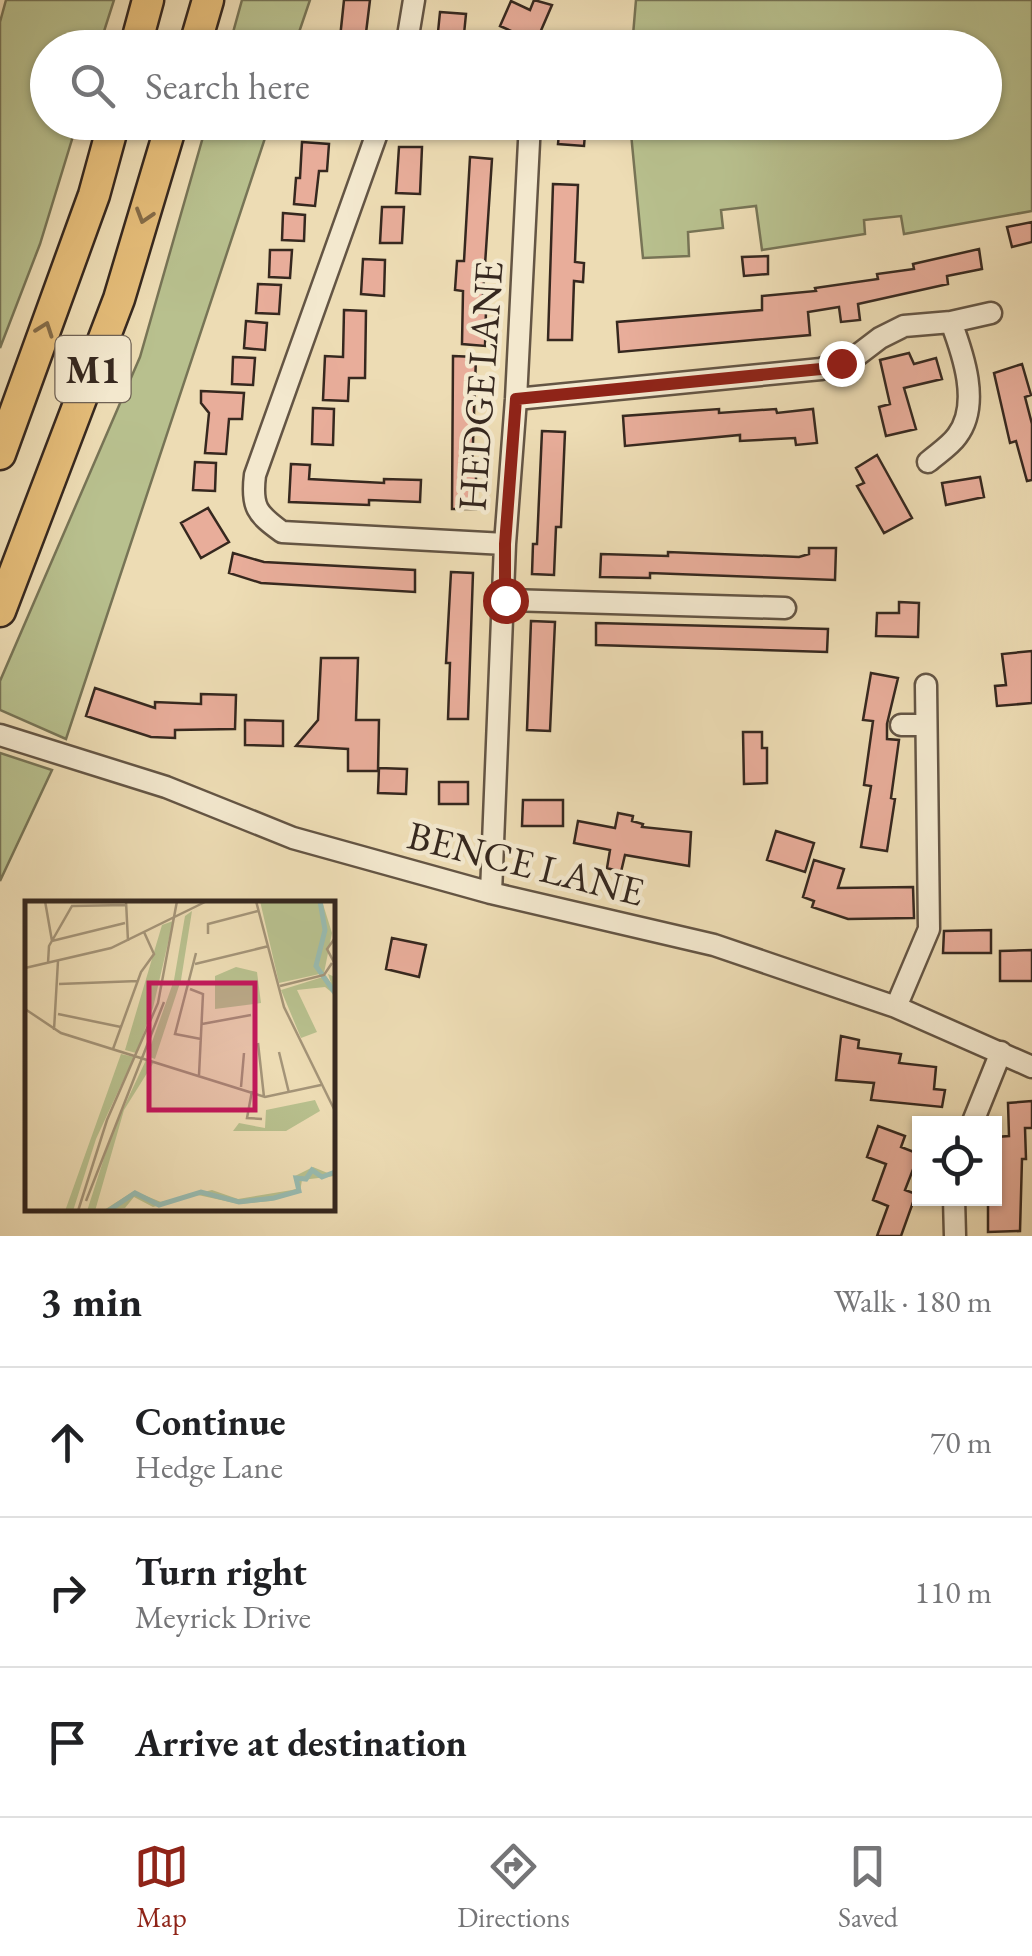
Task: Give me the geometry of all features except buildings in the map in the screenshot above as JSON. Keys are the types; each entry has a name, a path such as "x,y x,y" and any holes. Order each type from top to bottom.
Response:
{"highway":[{"path":"139,30 148,0"},
{"path":"199,30 208,0"},
{"name":"M1","path":"0,454 94,195 109,140"},
{"name":"M1","path":"0,611 120,298 167,140"}],"street":[{"path":"409,30 414,0"},
{"path":"374,140 255,475 252,497 260,516 282,532 505,544"},
{"name":"HEDGE LANE","path":"491,893 505,544 529,140"},
{"path":"516,399 821,369 859,354 904,326 991,313"},
{"path":"928,462 957,437 965,422 965,358 951,322"},
{"path":"505,600 785,608"},
{"path":"896,1007 929,929 926,685"},
{"path":"901,725 926,725"},
{"name":"BENCE LANE","path":"0,735 166,787 293,838 491,893 714,945 896,1007 1032,1067"},
{"path":"975,1116 1000,1052"},
{"path":"954,1206 955,1236"}],"green space":[{"path":"6,0 114,0 104,30 30,30 30,140 72,140 40,244 0,348 0,22"},
{"path":"242,0 310,0 300,30 234,30"},
{"path":"636,0 1032,0 1032,211 904,234 901,216 864,220 865,234 762,250 756,206 721,210 723,228 688,232 689,256 643,258 632,140 1002,140 1002,30 633,30"},
{"path":"202,140 264,140 66,739 0,710 0,681 140,357"},
{"path":"0,753 52,770 0,881"}],"route":[{"path":"505,600 505,544 516,399 821,369 841,363"}]}
